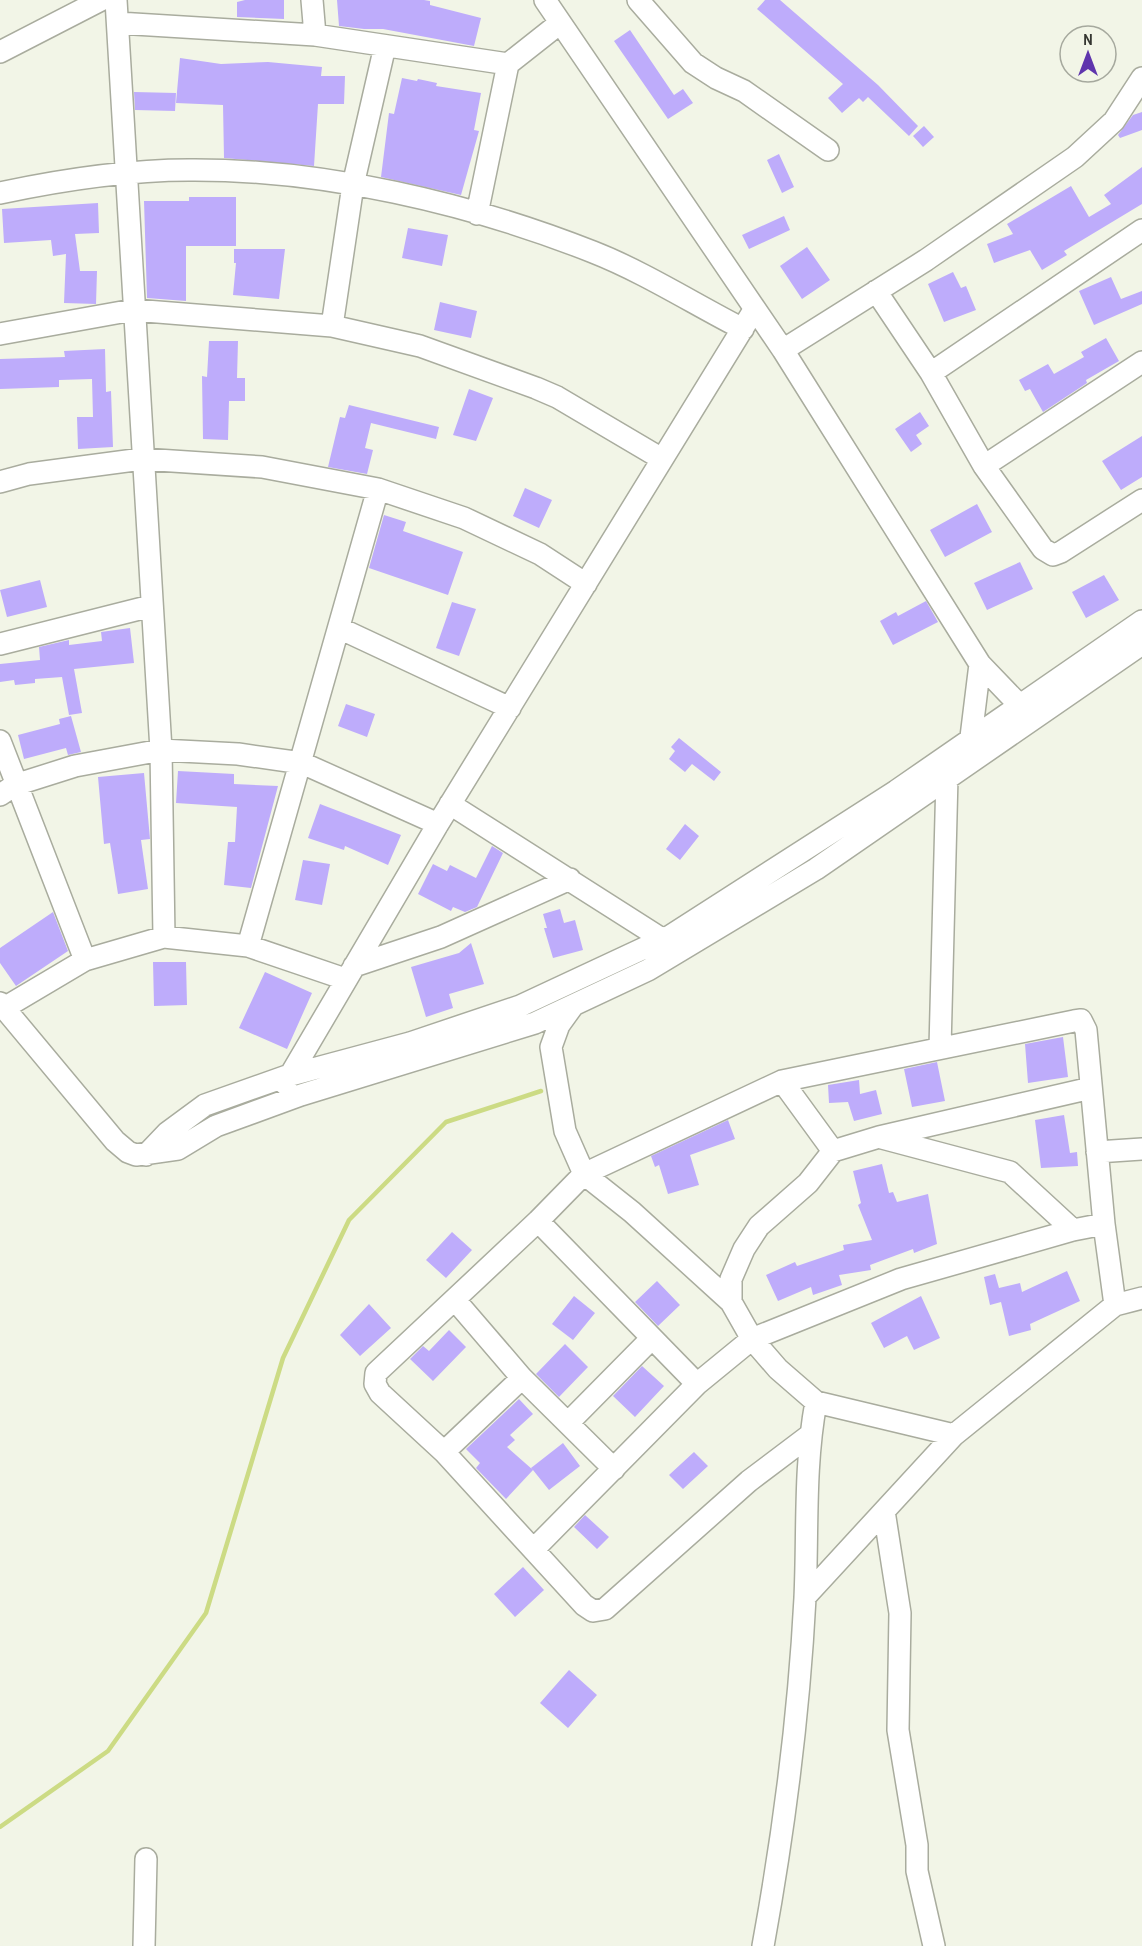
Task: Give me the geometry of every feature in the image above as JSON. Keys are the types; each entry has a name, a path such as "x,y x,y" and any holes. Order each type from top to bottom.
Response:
{"street":[{"path":"0,52 101,0"},
{"path":"116,0 124,174 161,750 164,938"},
{"path":"312,0 315,35"},
{"path":"545,0 783,350 980,664 1026,712"},
{"path":"638,0 693,63 716,78 744,91 828,150"},
{"path":"118,23 315,35 508,64"},
{"path":"477,214 508,64 560,23"},
{"path":"332,326 353,185 385,46"},
{"path":"783,350 876,291 1075,157 1114,121 1142,78"},
{"path":"0,194 124,174 188,170 257,171 353,185 521,226 595,253 743,328"},
{"path":"930,373 1142,230"},
{"path":"876,291 930,373 984,466 1043,549 1053,555 1062,552 1142,500"},
{"path":"0,334 133,310 332,326 420,346 536,388 566,402 662,459"},
{"path":"279,1103 287,1076 450,804 754,310"},
{"path":"984,466 1142,362"},
{"path":"0,482 28,474 142,459 262,467 378,489 464,518 540,554 586,584"},
{"path":"248,946 302,763 378,489"},
{"path":"0,644 151,606"},
{"path":"570,879 441,937 350,973 248,946 164,938 85,960 2,1005 115,1141 128,1152 146,1155 178,1149 216,1126 279,1103 535,1023 648,970 700,928 799,855 901,798 947,777 1026,712 1129,645 1142,621"},
{"path":"339,628 510,708"},
{"path":"971,737 980,664"},
{"path":"146,1155 167,1133 204,1105 287,1076 410,1043 520,1006 662,939 700,928 811,873 971,737 1026,712"},
{"path":"0,741 8,790 85,960"},
{"path":"8,790 75,766 161,750 238,754 302,763 438,824"},
{"path":"940,1048 947,777"},
{"path":"450,804 662,939"},
{"path":"799,855 811,873"},
{"path":"600,969 609,988"},
{"path":"573,1006 559,1025 551,1047 566,1131 584,1174 632,1212 732,1302 752,1339 778,1369 816,1402 954,1435"},
{"path":"810,1435 749,1481 605,1609 593,1611 584,1605 535,1548 444,1452 380,1393 375,1384 376,1373 538,1221 584,1174 782,1081 1082,1020 1086,1030 1104,1224 1115,1305"},
{"path":"782,1081 832,1151"},
{"path":"732,1302 731,1279 744,1249 759,1226 808,1183 832,1151 879,1137 1091,1088"},
{"path":"879,1137 1010,1172 1073,1230"},
{"path":"1097,1152 1142,1149"},
{"path":"538,1221 697,1384"},
{"path":"535,1548 697,1384 752,1339 901,1279 1073,1230 1104,1224"},
{"path":"805,1598 954,1435 1115,1305 1142,1298"},
{"path":"455,1300 522,1378 614,1468"},
{"path":"568,1424 652,1338"},
{"path":"444,1452 522,1378"},
{"path":"763,1946 784,1824 805,1598 810,1435 816,1402"},
{"path":"884,1511 900,1613 898,1730 917,1845 917,1870 934,1946"},
{"path":"144,1946 146,1859"}],"building":[{"path":"284,0 284,19 237,17 237,2"},
{"path":"337,0 424,0 430,1 430,5 481,18 474,46 383,29 339,26"},
{"path":"765,0 780,0 878,85 918,126 909,136 868,97 863,102 859,98 842,113 828,98 843,84 757,9"},
{"path":"630,30 674,95 683,89 693,103 668,119 614,41"},
{"path":"180,58 221,64 268,62 322,67 321,76 345,76 344,104 318,104 314,166 224,158 223,105 176,103"},
{"path":"402,78 417,81 418,79 437,83 436,86 481,93 474,130 479,131 461,195 381,177 389,113 394,114"},
{"path":"134,92 176,93 175,111 135,110"},
{"path":"1142,112 1142,130 1120,138 1118,135 1133,115"},
{"path":"924,126 934,137 923,147 913,136"},
{"path":"779,154 794,187 782,193 767,160"},
{"path":"1142,167 1142,204 1064,251 1067,255 1042,270 1030,250 994,263 987,244 1013,234 1007,224 1071,186 1089,217 1111,204 1104,195"},
{"path":"189,197 236,197 236,246 186,246 186,301 147,298 144,201 189,201"},
{"path":"98,203 99,233 75,234 80,271 97,271 96,304 64,303 66,254 53,256 51,240 4,243 2,209"},
{"path":"784,216 790,230 749,249 742,235"},
{"path":"408,228 448,235 442,266 402,258"},
{"path":"807,247 830,280 802,299 780,266"},
{"path":"234,249 285,249 279,299 233,295 236,263 234,263"},
{"path":"953,272 961,288 966,286 976,310 944,322 928,284"},
{"path":"1111,277 1121,299 1142,291 1142,304 1094,325 1079,291"},
{"path":"440,302 477,311 471,338 434,330"},
{"path":"1106,338 1119,361 1086,380 1087,383 1043,412 1030,389 1025,391 1019,380 1048,364 1054,374 1084,357 1081,352"},
{"path":"209,341 238,341 237,378 245,378 245,401 229,401 228,440 203,439 202,376 207,377"},
{"path":"105,349 106,392 111,391 113,447 78,449 77,417 93,417 92,379 59,380 59,387 0,389 0,359 65,357 64,351"},
{"path":"469,389 493,398 476,441 453,435"},
{"path":"349,405 439,427 436,439 371,423 365,448 373,450 367,474 328,467 340,417 345,418"},
{"path":"920,412 929,426 916,435 922,444 911,452 895,429"},
{"path":"1142,436 1142,477 1121,490 1102,461"},
{"path":"525,488 552,500 539,528 513,516"},
{"path":"977,504 992,532 945,557 930,530"},
{"path":"384,515 406,522 403,531 463,552 448,595 369,568"},
{"path":"1020,562 1033,589 987,610 974,583"},
{"path":"1104,575 1119,600 1086,618 1072,592"},
{"path":"40,580 47,607 7,617 0,590"},
{"path":"926,601 938,622 893,645 880,621 896,612 898,616"},
{"path":"452,602 476,609 459,656 436,648"},
{"path":"130,628 134,663 74,669 82,713 69,715 62,677 35,679 35,683 15,685 14,680 0,682 0,664 40,660 39,647 69,640 69,645 102,641 101,632"},
{"path":"346,704 375,714 367,737 338,726"},
{"path":"71,716 81,752 68,755 66,748 24,759 18,735 60,724 59,719"},
{"path":"679,738 721,772 714,781 692,764 685,772 669,759 675,751 671,747"},
{"path":"178,771 234,774 234,784 278,786 251,888 224,885 228,842 235,842 237,807 176,803"},
{"path":"144,773 150,839 141,840 148,889 118,894 110,843 104,844 98,777"},
{"path":"320,804 401,835 388,865 345,846 344,850 308,838"},
{"path":"685,824 699,836 680,860 666,849"},
{"path":"492,846 503,853 477,907 465,912 453,907 451,911 418,894 433,864 447,871 450,865 476,878"},
{"path":"303,860 330,864 322,905 295,900"},
{"path":"560,909 564,923 575,920 583,950 553,958 544,928 547,928 543,914"},
{"path":"53,912 68,951 16,986 0,963 0,948"},
{"path":"471,943 484,984 449,994 453,1008 426,1017 411,967 459,953"},
{"path":"153,962 186,962 187,1005 154,1006"},
{"path":"265,972 312,993 287,1049 239,1028"},
{"path":"1063,1037 1068,1077 1028,1083 1025,1044"},
{"path":"937,1062 945,1101 912,1107 904,1069"},
{"path":"859,1080 860,1094 876,1090 882,1114 854,1121 848,1102 829,1103 828,1085"},
{"path":"1064,1115 1070,1153 1077,1152 1078,1166 1041,1168 1035,1120"},
{"path":"728,1120 735,1139 690,1155 699,1185 668,1194 659,1165 655,1167 651,1156"},
{"path":"882,1164 889,1193 893,1192 897,1202 928,1194 937,1244 914,1253 913,1249 870,1265 871,1270 839,1275 842,1285 813,1295 811,1287 778,1301 766,1275 795,1262 797,1266 844,1250 843,1245 872,1240 858,1205 861,1203 853,1171"},
{"path":"452,1232 472,1250 446,1278 426,1260"},
{"path":"1067,1271 1080,1301 1030,1324 1031,1330 1009,1336 1001,1302 990,1305 984,1277 995,1274 999,1288 1020,1283 1022,1292"},
{"path":"657,1281 680,1305 658,1326 635,1302"},
{"path":"574,1296 595,1313 573,1340 552,1324"},
{"path":"921,1296 940,1338 914,1350 907,1336 884,1348 871,1323"},
{"path":"369,1304 391,1328 360,1356 340,1335"},
{"path":"449,1330 466,1347 433,1381 410,1359 423,1346 429,1351"},
{"path":"565,1344 588,1367 559,1397 536,1374"},
{"path":"642,1366 664,1386 635,1417 613,1396"},
{"path":"519,1399 533,1414 510,1435 515,1440 507,1447 533,1470 506,1499 476,1468 480,1463 466,1449"},
{"path":"563,1443 580,1466 549,1490 531,1468"},
{"path":"694,1452 708,1466 683,1489 669,1475"},
{"path":"585,1515 609,1537 597,1549 574,1527"},
{"path":"523,1567 544,1590 515,1617 494,1594"},
{"path":"569,1670 597,1695 568,1728 540,1703"}],"waterway":[{"path":"0,1827 108,1751 206,1613 283,1358 349,1220 446,1122 541,1091"}]}
